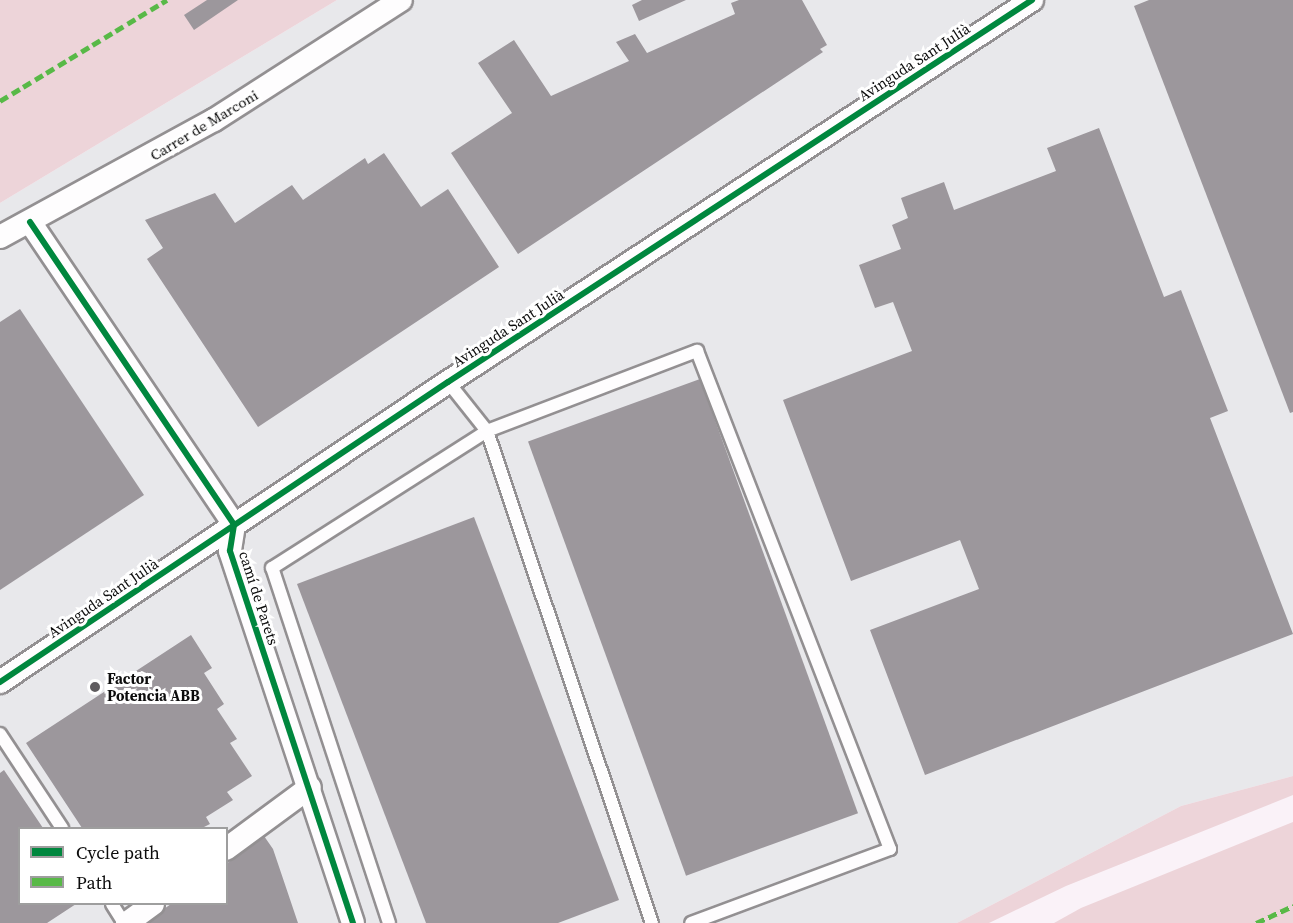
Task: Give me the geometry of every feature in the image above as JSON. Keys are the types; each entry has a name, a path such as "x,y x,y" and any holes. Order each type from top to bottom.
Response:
{"street":[{"name":"Carrer de Marconi","path":"0,237 214,120 401,0"},
{"name":"Avinguda Sant Julià","path":"0,682 448,382 1032,0"},
{"path":"30,222 234,525"},
{"name":"camí de Parets","path":"234,525 230,551 310,787 352,923"},
{"path":"228,848 310,787"},
{"path":"126,923 150,905"}],"lane":[{"path":"389,923 272,568 487,431 697,351 890,849 691,923"},
{"path":"448,382 487,431 652,923"},
{"path":"0,734 61,827"},
{"path":"113,905 126,923"}],"shaded area":[{"path":"0,0 337,0 0,203"},
{"path":"337,0 1293,0 1293,776 1181,806 957,923 0,923 0,203"},
{"path":"1293,776 1293,795 1066,886 989,923 957,923 1181,806"},
{"path":"1293,822 1293,923 1054,923 1081,908"}],"building":[{"path":"207,0 238,0 194,30 184,15"},
{"path":"642,0 686,0 639,21 632,5"},
{"path":"739,0 802,0 827,45 820,49 823,52 518,254 451,153 512,113 478,63 514,40 551,96 629,61 616,42 635,34 647,53 735,14 731,3"},
{"path":"1149,0 1293,0 1293,412 1290,413 1134,6"},
{"path":"1099,128 1164,297 1181,290 1228,411 1210,418 1293,634 925,775 870,630 979,589 960,540 851,581 783,400 912,351 893,302 875,308 859,265 901,249 892,225 908,218 901,198 944,182 954,210 1056,171 1047,148"},
{"path":"384,153 421,207 448,189 499,267 258,427 147,259 163,248 145,220 215,193 235,223 292,185 303,200 365,158 368,164"},
{"path":"20,309 144,495 0,590 0,322"},
{"path":"700,379 858,813 686,876 528,442"},
{"path":"474,517 619,900 558,923 426,923 297,584"},
{"path":"191,635 212,668 204,673 224,704 217,709 237,739 230,743 252,776 227,792 233,800 206,817 210,824 204,827 81,827 26,743"},
{"path":"4,770 42,827 18,827 18,905 74,905 47,923 0,923 0,773"},
{"path":"264,836 273,849 298,923 144,923 170,905 228,905 228,863"}],"marked path":[{"path":"0,101 167,0"},
{"path":"1256,923 1293,906"}],"cycle path":[{"path":"0,682 448,382 1032,0"},
{"path":"30,222 234,525 230,551 353,923"}],"place":[{"name":"Factor Potencia ABB","path":"95,687"}]}
